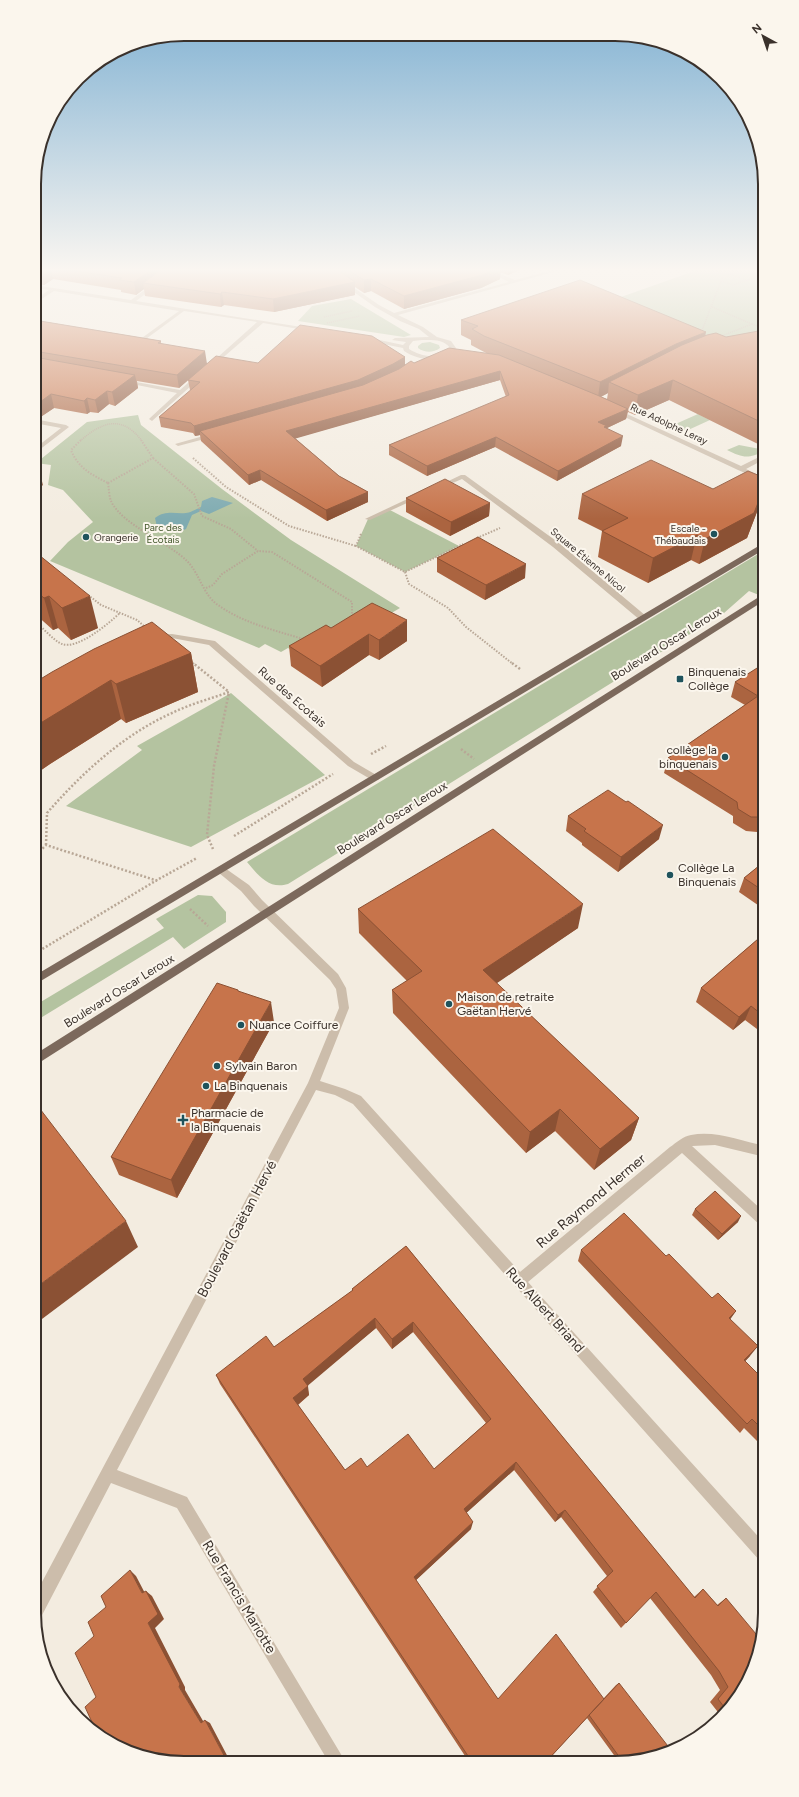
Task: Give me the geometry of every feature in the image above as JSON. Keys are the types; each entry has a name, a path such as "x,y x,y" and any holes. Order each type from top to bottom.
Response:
{"main road":[{"path":"41,977 758,550"},
{"name":"Boulevard Oscar Leroux","path":"41,1057 758,601"}],"street":[{"path":"152,419 180,392 226,352"},
{"path":"410,352 412,354 426,357 453,352"},
{"path":"415,364 426,357"},
{"path":"117,381 180,392"},
{"name":"Rue Adolphe Leray","path":"609,407 758,476"},
{"path":"41,423 66,428 41,447"},
{"path":"178,444 223,432"},
{"path":"740,469 758,460"},
{"name":"Square Étienne Nicol","path":"368,519 463,476 556,545 643,618"},
{"name":"Rue des Ecotais","path":"155,637 172,636 212,643 351,764 376,778"},
{"name":"Boulevard Gaëtan Hervé","path":"41,1600 313,1084 344,1008 344,998 334,977 245,888 222,870"},
{"name":"Rue Albert Briand","path":"313,1084 329,1087 346,1093 357,1100 758,1548"},
{"name":"Rue Raymond Hermer","path":"519,1281 682,1145 691,1140 715,1140 758,1150"},
{"path":"682,1145 758,1216"},
{"name":"Rue Francis Mariotte","path":"107,1474 182,1502 334,1756"}],"path":[{"path":"108,483 84,471 74,458 71,450 81,440 99,428 112,424 126,425 138,437 153,458 194,494 202,516 231,529 258,550 272,552 352,602 352,618"},
{"path":"178,444 226,487 289,526 356,546 405,572 409,584 448,608 466,627 536,682"},
{"path":"108,483 153,458"},
{"path":"108,483 111,502 126,517 186,560 196,572 210,597 217,605 250,622 304,640"},
{"path":"472,540 520,518"},
{"path":"356,546 368,519"},
{"path":"405,572 466,543"},
{"path":"206,588 213,585 222,574 258,550"},
{"path":"83,591 101,605 137,620 155,637"},
{"path":"41,626 62,644 71,645 99,632 120,613"},
{"path":"191,639 175,648 229,692"},
{"path":"41,850 46,845 47,813 66,790 117,746 164,717 229,692"},
{"path":"213,850 207,836 214,766 229,692"},
{"path":"46,845 157,880 177,896 223,940"}],"green space":[{"path":"698,414 710,420 686,431 671,426"},
{"name":"Parc des Écotais","path":"138,415 141,425 222,489 291,540 400,608 332,648 305,658 288,648 281,652 265,644 259,648 50,561 68,542 93,522 63,490 48,485 51,465 41,464 41,459 87,422"},
{"path":"739,445 758,449 758,454 750,456 742,456 727,450"},
{"path":"388,509 459,546 405,572 356,546 368,519"},
{"path":"758,554 758,595 749,591 724,613 288,884 275,885 264,880 247,862"},
{"path":"231,693 325,775 191,847 66,806 142,750 137,746"},
{"path":"198,895 212,896 226,912 226,922 184,949 173,937 41,1018 41,1002 164,928 156,919"}],"water":[{"path":"212,497 233,503 209,514 201,511 192,515 186,529 182,531 165,531 157,527 155,518 166,513 189,512 201,507 202,501"}],"building":[{"path":"41,352 41,352 204,352 177,375"},
{"path":"270,352 397,352 405,357 358,380 194,426 191,423 159,417 200,382 188,380 216,356 258,363"},
{"path":"440,352 477,352 499,355 628,409 598,422 607,426 604,427 623,436 558,471 496,437 427,466 389,445 509,395 500,371 286,431 339,476 368,492 326,510 260,470 248,475 200,431 363,385 399,369 411,361 414,363"},
{"path":"524,352 660,352 600,382"},
{"path":"668,352 758,352 758,421 673,380 638,395 609,382"},
{"path":"41,358 135,375 112,392 107,391 95,400 87,398 84,401 51,394 41,401"},
{"path":"651,460 713,489 748,471 758,475 758,503 754,513 705,539 697,535 653,558 602,531 628,518 582,494"},
{"path":"445,479 490,503 451,522 406,498"},
{"path":"478,537 526,564 486,585 437,558"},
{"path":"41,557 90,596 62,608 49,596 44,598 41,596"},
{"path":"372,603 407,620 379,640 369,634 320,666 289,646 326,625 331,628"},
{"path":"152,622 191,653 116,684 111,680 41,723 41,679 94,649"},
{"path":"758,667 758,696 735,682"},
{"path":"758,696 758,817 751,817 738,809 737,802 668,758"},
{"path":"608,790 626,802 628,801 663,825 621,857 584,831 586,829 568,816"},
{"path":"493,829 583,904 483,970 639,1118 600,1149 560,1109 530,1132 392,990 422,971 358,909"},
{"path":"758,867 758,887 744,878"},
{"path":"758,939 758,1012 751,1006 739,1017 701,988"},
{"name":"La Binquenais","path":"217,983 271,1002 171,1180 111,1157"},
{"path":"41,1110 126,1221 41,1284"},
{"path":"715,1191 741,1216 722,1234 695,1209"},
{"path":"624,1213 666,1256 669,1254 712,1298 718,1293 736,1311 729,1318 758,1346 744,1360 758,1374 758,1425 752,1419 747,1424 581,1250"},
{"path":"406,1246 695,1598 703,1589 718,1606 726,1598 756,1634 753,1650 743,1676 734,1692 723,1706 718,1699 728,1687 719,1671 656,1592 626,1623 597,1586 613,1571 565,1510 558,1515 516,1462 464,1509 473,1522 414,1577 498,1699 556,1634 604,1699 551,1756 468,1756 216,1375 266,1336 274,1347 353,1290 352,1289","holes":["375,1318 392,1339 413,1322 491,1419 434,1469 408,1434 367,1467 361,1458 345,1470 293,1398 308,1386 303,1379"]},
{"path":"130,1570 142,1593 146,1591 158,1614 148,1623 180,1684 179,1687 201,1723 205,1720 224,1756 175,1756 147,1751 113,1737 92,1721 85,1707 96,1697 75,1653 94,1636 88,1622 106,1607 101,1596"},
{"path":"619,1683 668,1746 643,1753 619,1756 589,1715"}],"place":[{"name":"Escale - Thébaudais","path":"714,534"},
{"name":"Orangerie","path":"86,537"},
{"name":"Binquenais Collège","path":"680,679"},
{"name":"collège la binquenais","path":"725,757"},
{"name":"Collège La Binquenais","path":"670,875"},
{"name":"Maison de retraite Gaëtan Hervé","path":"449,1004"},
{"name":"Nuance Coiffure","path":"241,1025"},
{"name":"Sylvain Baron","path":"217,1066"},
{"name":"La Binquenais","path":"206,1086"},
{"name":"Pharmacie de la Binquenais","path":"183,1120"}]}
